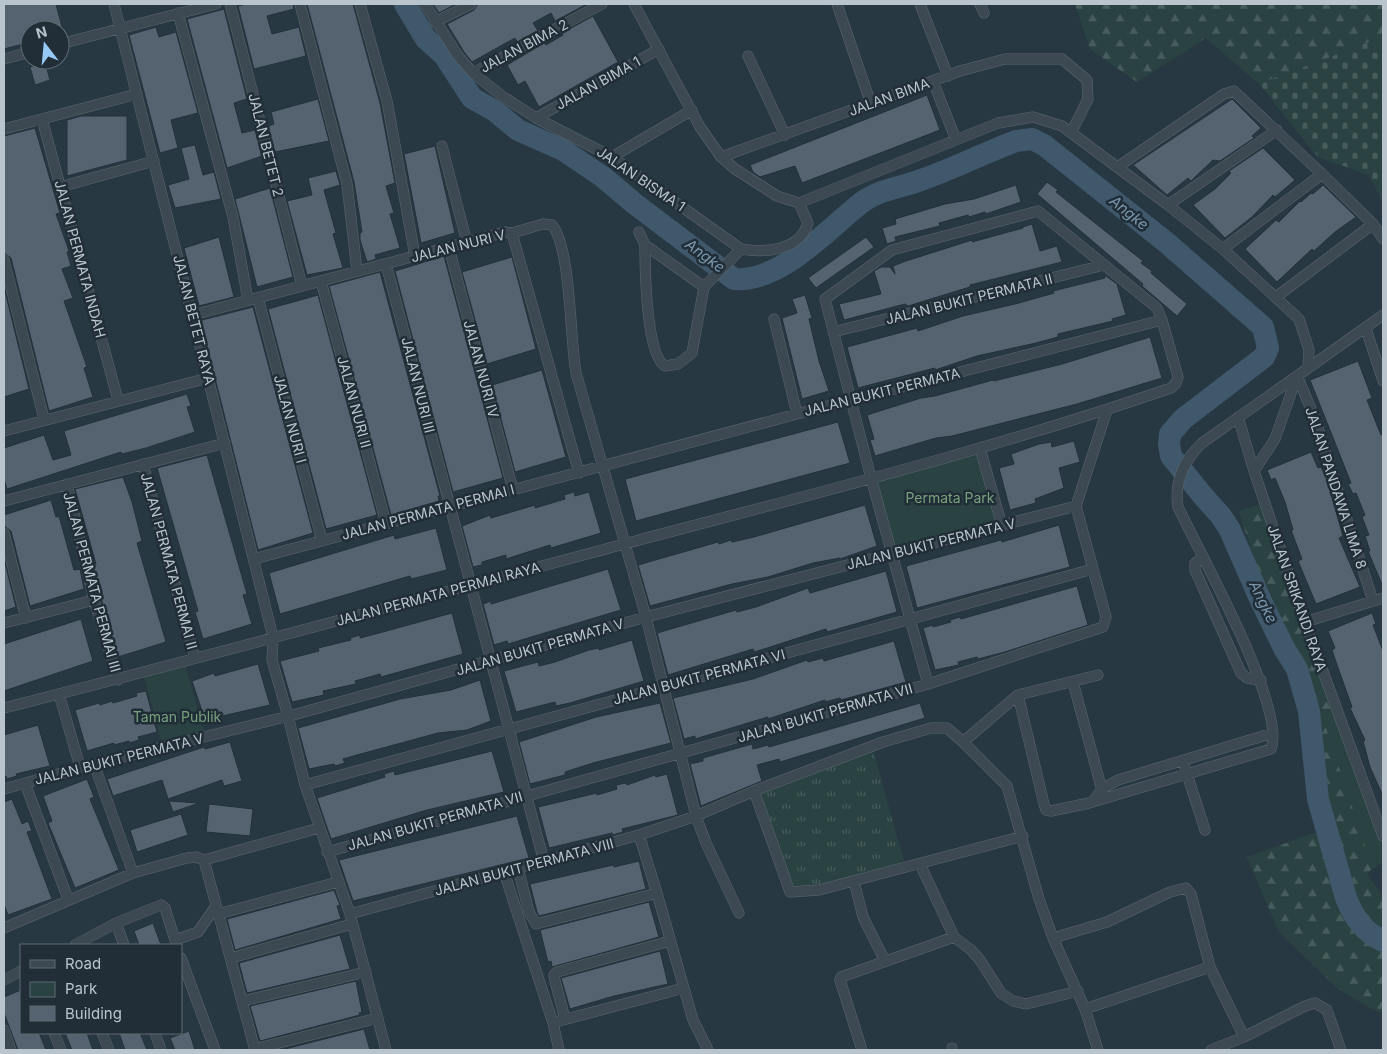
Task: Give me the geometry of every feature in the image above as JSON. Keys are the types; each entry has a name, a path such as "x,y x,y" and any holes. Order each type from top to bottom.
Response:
{"street":[{"name":"JALAN BETET RAYA","path":"114,4 226,443 273,637 272,660 305,785 351,919 386,1050"},
{"path":"70,41 216,4"},
{"name":"JALAN BETET 2","path":"230,4 302,286"},
{"path":"300,4 347,184 357,271"},
{"path":"360,4 386,101 415,256"},
{"name":"JALAN BISMA 1","path":"425,4 449,45 474,73 502,96 536,118 612,156 741,249"},
{"path":"435,22 471,4"},
{"name":"JALAN BIMA 2","path":"474,73 602,4"},
{"path":"634,4 709,142 734,169 777,196 799,203 998,123 1023,117 1043,119 1072,131 1119,166 1223,249 1276,297 1301,322 1309,350 1308,368"},
{"path":"837,4 871,104"},
{"path":"920,4 948,76"},
{"name":"JALAN NURI I","path":"178,13 253,299 322,541"},
{"name":"JALAN BIMA 1","path":"536,118 659,49"},
{"path":"4,59 20,55"},
{"path":"748,56 785,135"},
{"name":"JALAN BIMA","path":"721,157 932,81 1005,59 1062,59 1087,80 1089,88 1088,99 1072,131"},
{"path":"932,81 956,140"},
{"path":"1119,166 1229,91 1239,94 1277,130 1373,224 1383,239"},
{"path":"4,129 137,94"},
{"path":"612,156 692,110"},
{"name":"JALAN PERMATA INDAH","path":"42,118 118,400"},
{"path":"1168,205 1277,130"},
{"path":"442,146 467,243"},
{"path":"60,187 154,161"},
{"path":"1223,249 1322,174"},
{"path":"639,232 644,245 652,338 656,355 665,366 678,364 692,353 704,287 741,249 759,252 773,250 788,246 800,237 806,231 808,223 799,203"},
{"path":"928,684 871,478 825,299 888,252 1032,211 1038,211 1046,215 1153,305 1162,320"},
{"path":"512,233 543,224 550,224 555,228 567,274 572,350 576,373 646,617 696,816 739,913"},
{"path":"1276,297 1373,224"},
{"name":"JALAN NURI V","path":"193,315 505,232 512,233 579,473"},
{"path":"644,245 704,287"},
{"name":"JALAN NURI IV","path":"449,248 513,490"},
{"path":"4,260 44,419"},
{"name":"JALAN NURI III","path":"386,264 544,862"},
{"name":"JALAN BUKIT PERMATA II","path":"834,332 1104,265"},
{"name":"JALAN NURI II","path":"321,281 386,523"},
{"path":"1018,695 1046,810 1068,809 1100,796 1268,751 1273,746 1271,712 1261,680 1178,507 1176,487 1190,454 1222,428 1366,329 1383,315"},
{"path":"774,319 797,414"},
{"name":"JALAN BUKIT PERMATA","path":"603,466 1162,320"},
{"name":"JALAN PERMATA PERMAI RAYA","path":"4,708 118,680 273,637 470,587 980,448 1107,410 1171,388 1176,383 1178,377 1162,320"},
{"path":"1366,329 1383,381"},
{"path":"1309,350 1315,354 1325,356"},
{"path":"1254,471 1275,439 1297,376"},
{"name":"JALAN PANDAWA LIMA 8","path":"1297,376 1314,416 1380,601"},
{"path":"4,431 44,419 208,378"},
{"path":"1076,506 1107,410"},
{"name":"JALAN SRIKANDI RAYA","path":"1238,417 1254,471 1305,622 1383,836"},
{"path":"4,501 226,443"},
{"path":"980,448 1002,526"},
{"name":"JALAN PERMATA PERMAI II","path":"142,464 195,658"},
{"name":"JALAN PERMATA PERMAI I","path":"254,559 603,466"},
{"name":"JALAN PERMATA PERMAI III","path":"66,484 94,600 118,680"},
{"name":"JALAN BUKIT PERMATA V","path":"4,789 80,767 288,716 646,617 1076,506"},
{"name":"JALAN BUKIT PERMATA VII","path":"327,852 526,794 928,684 1103,627 1106,617 1076,506"},
{"path":"4,533 26,618"},
{"path":"1202,558 1195,563 1195,570 1241,674 1247,678 1261,680"},
{"name":"JALAN BUKIT PERMATA VI","path":"305,785 1094,569"},
{"path":"4,623 94,600"},
{"path":"1305,622 1380,601"},
{"path":"963,742 1018,695 1098,675"},
{"path":"1073,682 1100,796"},
{"path":"59,694 80,767"},
{"name":"JALAN BUKIT PERMATA VIII","path":"231,958 504,872 639,835 696,816 754,791 882,742 931,728 947,728 1007,786 1023,836 1039,899 1053,938 1078,991 1098,1050"},
{"path":"1100,796 1118,780 1273,733"},
{"path":"1184,760 1205,830"},
{"path":"94,764 133,873"},
{"path":"26,783 68,899"},
{"path":"754,791 790,892 810,891 854,881 1023,836"},
{"path":"4,915 6,927 68,899 133,873 187,858 196,857 204,860 319,828"},
{"path":"639,835 658,893 693,1020 708,1050"},
{"path":"204,860 255,1050 378,1018"},
{"path":"920,864 954,937 971,950 1001,993 1013,1000 1026,1004 1078,991"},
{"path":"518,868 529,912 536,924 658,893"},
{"path":"504,872 553,1023 559,1050"},
{"path":"854,881 862,917 885,961"},
{"path":"77,944 116,923 161,905 165,908 176,942 198,932 217,910 338,882"},
{"path":"1053,938 1107,922 1170,892 1186,888 1191,894 1210,967 1244,1037"},
{"path":"116,923 124,944"},
{"path":"862,1050 840,980 843,975 954,937"},
{"path":"565,1019 555,981 554,975 557,972 670,940"},
{"path":"182,961 215,1050"},
{"path":"1085,1009 1210,967"},
{"path":"4,980 20,972"},
{"path":"243,1001 366,972"},
{"path":"553,1023 684,988"},
{"path":"1211,1050 1244,1037 1305,1006 1316,1003 1327,1010 1341,1050"},
{"path":"4,1030 11,1050"},
{"path":"54,1034 60,1050"},
{"path":"102,1034 109,1050"},
{"path":"155,1034 161,1050"}],"green space":[{"path":"1075,4 1383,4 1383,37 1259,84 1206,38 1137,82 1090,49"},
{"path":"1383,37 1383,203 1369,175 1318,157 1259,84"},
{"name":"Permata Park","path":"980,448 1002,526 892,554 871,478"},
{"path":"1266,503 1383,851 1382,862 1367,873 1383,898 1383,1012 1379,1013 1337,988 1279,932 1247,857 1337,825 1239,511"},
{"name":"Taman Publik","path":"184,661 206,737 163,747 143,673"},
{"path":"1336,708 1383,836 1382,862 1373,869 1320,710"},
{"path":"872,746 904,862 791,895 751,793"}],"building":[{"path":"4,4 56,4 60,20 20,20 20,45 4,49"},
{"path":"246,4 293,4 294,9 267,16 272,34 299,27 306,56 254,69 238,6"},
{"path":"307,4 353,4 380,103 395,183 386,186 394,213 390,214 400,248 375,255 376,259 367,262 360,240 360,233 362,232 354,182"},
{"path":"433,4 456,4 439,13"},
{"path":"478,4 587,4 555,21 551,13 533,23 538,31 517,42 515,38 472,62 447,24 474,10"},
{"path":"224,9 247,99 234,103 242,133 255,130 262,156 227,168 187,19"},
{"path":"593,16 618,62 539,107 525,81 518,85 507,65 544,43 546,45 563,35 562,33"},
{"path":"156,27 159,37 176,32 198,113 171,120 178,148 160,153 129,35"},
{"path":"31,70 47,70 50,80 35,85"},
{"path":"927,95 940,130 802,183 795,166 760,177 753,172 750,165"},
{"path":"318,99 329,141 275,152 268,126 274,124 271,112"},
{"path":"1232,99 1261,128 1252,136 1254,138 1220,161 1213,160 1191,181 1188,178 1167,195 1133,165"},
{"path":"81,116 127,116 127,160 67,176 67,120"},
{"path":"35,128 60,213 56,214 69,251 67,252 71,266 62,269 73,298 64,301 87,367 84,368 93,397 49,411 11,258 4,253 4,136"},
{"path":"195,145 203,175 214,172 221,199 175,208 168,185 189,179 181,148"},
{"path":"435,146 455,233 421,243 404,154"},
{"path":"1263,148 1295,180 1275,197 1273,195 1252,217 1225,238 1193,205 1215,189 1231,173 1229,171"},
{"path":"336,171 340,185 324,190 336,233 333,234 343,268 307,275 287,201 312,195 308,178"},
{"path":"1047,182 1058,190 1056,192 1143,261 1141,263 1152,271 1151,273 1187,304 1177,316 1142,286 1143,284 1037,194"},
{"path":"1016,185 1021,202 986,214 985,212 969,217 968,215 939,223 940,226 895,237 896,241 887,244 882,228 896,224 895,219 945,204 974,199"},
{"path":"1323,185 1356,217 1335,232 1314,251 1312,249 1277,282 1245,249 1276,220 1279,222 1300,201 1311,193 1313,194"},
{"path":"270,188 293,277 257,287 235,199"},
{"path":"1032,224 1040,251 1057,246 1062,262 970,285 970,287 908,306 905,304 844,320 839,304 881,294 874,271 881,267 890,267 895,274 893,266 906,261 972,240 972,242"},
{"path":"219,237 234,297 199,306 184,248"},
{"path":"866,237 874,247 816,288 808,278"},
{"path":"444,256 503,478 453,492 395,271"},
{"path":"512,257 536,349 487,364 462,272"},
{"path":"380,272 440,496 438,496 439,501 391,515 329,286"},
{"path":"1104,276 1117,284 1126,315 1112,319 1113,321 1058,334 1058,337 1036,343 977,356 935,370 935,368 858,388 847,347 917,328 918,331 963,316 1019,303 1054,293 1053,291 1105,278"},
{"path":"4,287 29,389 4,397"},
{"path":"318,295 377,515 326,529 268,309"},
{"path":"805,295 812,318 809,319 819,361 829,391 802,399 782,318 797,313 792,299"},
{"path":"253,307 313,533 258,550 201,322 202,320"},
{"path":"1150,337 1162,378 1077,404 952,436 936,438 875,456 870,440 874,439 867,415 921,398 1062,364"},
{"path":"1358,361 1372,398 1367,400 1381,435 1383,434 1383,587 1368,551 1370,551 1365,536 1369,535 1362,517 1365,515 1356,493 1353,494 1348,484 1351,483 1310,380"},
{"path":"542,370 566,457 515,472 492,385"},
{"path":"187,394 191,406 187,407 195,432 146,448 122,454 121,452 7,489 4,479 4,448 44,435 53,460 71,455 64,431"},
{"path":"838,422 850,463 636,521 625,479"},
{"path":"1074,441 1080,462 1059,468 1064,488 1035,499 1036,503 1010,510 999,468 1014,464 1011,454 1039,444 1051,442 1052,447"},
{"path":"1311,452 1318,468 1321,467 1326,477 1343,536 1339,538 1360,587 1316,604 1298,561 1302,559 1291,530 1293,530 1285,502 1275,478 1271,480 1267,470"},
{"path":"207,455 247,594 243,595 252,624 203,639 195,612 198,611 157,468"},
{"path":"123,477 132,502 142,541 137,543 166,642 118,657 101,598 93,565 96,564 75,489"},
{"path":"574,492 575,496 589,492 601,533 551,548 550,545 506,559 506,555 482,562 482,565 473,567 462,526 490,515 491,518 535,505 535,508 565,499 564,495"},
{"path":"51,500 56,517 59,516 74,570 80,569 84,589 30,606 11,531 4,526 4,515"},
{"path":"865,505 877,546 840,559 813,563 768,577 732,584 650,606 638,565 718,542 719,544 731,540 732,542 754,537"},
{"path":"1059,525 1070,567 917,608 906,566 1001,540 1002,542"},
{"path":"436,528 447,570 411,579 410,576 280,614 269,573 394,535 395,539"},
{"path":"4,559 16,607 4,611"},
{"path":"608,569 621,610 508,644 507,641 494,645 483,604 491,601 491,604"},
{"path":"886,571 897,612 827,632 826,629 754,652 753,649 668,675 657,633 736,610 737,612 756,607 808,588 810,593"},
{"path":"1077,586 1088,625 1005,652 978,659 977,657 958,662 959,665 935,670 923,628 933,625 933,627 951,622 950,620 960,617 961,619"},
{"path":"452,613 463,654 381,677 380,674 355,681 356,684 323,691 324,695 292,702 280,661 319,651 318,648 351,640 350,638 360,635 360,638"},
{"path":"1372,613 1376,624 1373,625 1383,651 1383,796 1370,767 1363,741 1365,740 1350,708 1352,707 1332,650 1335,648 1328,631"},
{"path":"81,619 93,661 4,691 4,644"},
{"path":"632,640 644,681 570,703 556,706 555,702 516,712 504,671 538,662 539,666 589,650 599,648 599,650"},
{"path":"894,641 906,682 841,700 840,698 825,702 825,700 768,719 768,717 695,739 695,736 684,739 673,698 753,679 807,660 808,662 823,658 824,661"},
{"path":"258,664 270,705 205,720 192,681 214,673 215,676"},
{"path":"480,680 491,721 467,730 438,733 343,759 345,763 335,766 334,764 309,769 298,728 400,699 451,690"},
{"path":"146,691 157,732 138,737 139,740 129,743 129,741 114,745 114,743 87,751 75,710 99,703 100,705 112,701 113,703 137,696 136,693"},
{"path":"660,703 671,743 593,763 565,772 565,775 530,784 519,742 596,717"},
{"path":"920,703 925,718 780,762 779,759 757,765 762,781 701,806 690,764 703,761 703,758 752,744 753,749 768,745 769,747"},
{"path":"38,725 50,766 16,774 17,776 7,779 6,776 4,777 4,735"},
{"path":"230,742 242,781 224,786 222,780 168,799 162,780 113,796 107,779 204,747 205,749"},
{"path":"492,751 504,792 427,810 331,839 317,798 385,777 384,774 394,771 395,775"},
{"path":"667,774 678,815 622,829 623,832 613,835 612,833 549,848 538,807 597,793 597,795 617,789 616,785 626,783 627,785 655,775 656,777"},
{"path":"87,779 94,797 90,799 119,870 75,888 48,823 52,821 43,796"},
{"path":"12,799 22,824 28,821 32,831 27,832 52,899 8,915 4,904 4,802"},
{"path":"169,801 199,803 173,812"},
{"path":"209,804 253,809 250,836 206,832"},
{"path":"181,814 188,835 137,852 130,830"},
{"path":"517,816 529,858 353,901 339,860"},
{"path":"639,861 646,889 539,916 530,884"},
{"path":"334,890 340,905 337,906 341,919 235,950 227,919"},
{"path":"649,902 659,937 552,967 551,961 548,962 540,930"},
{"path":"153,923 161,944 139,944 134,931"},
{"path":"340,935 350,969 247,993 239,963"},
{"path":"660,951 668,984 614,996 570,1009 561,978"},
{"path":"356,981 362,1012 359,1013 360,1015 260,1041 250,1006"},
{"path":"20,990 20,1034 39,1034 46,1050 18,1050 4,1013 4,997"},
{"path":"364,1029 370,1050 281,1050"},
{"path":"189,1031 195,1050 175,1050 170,1038"},
{"path":"65,1034 87,1034 93,1050 72,1050"},
{"path":"119,1034 140,1034 147,1050 125,1050"}],"waterway":[{"name":"Angke","path":"405,4 426,39 444,55 472,98 495,111 518,130 563,150 603,177 635,204 734,279 751,278 768,273 785,264 802,253 868,198 933,176 1016,141 1032,139 1044,145 1167,243 1263,327 1268,348 1264,357 1183,419 1170,434 1171,456 1221,516 1230,530 1261,601 1284,648 1297,669 1309,711 1318,799 1346,898 1360,924 1383,941"}]}
